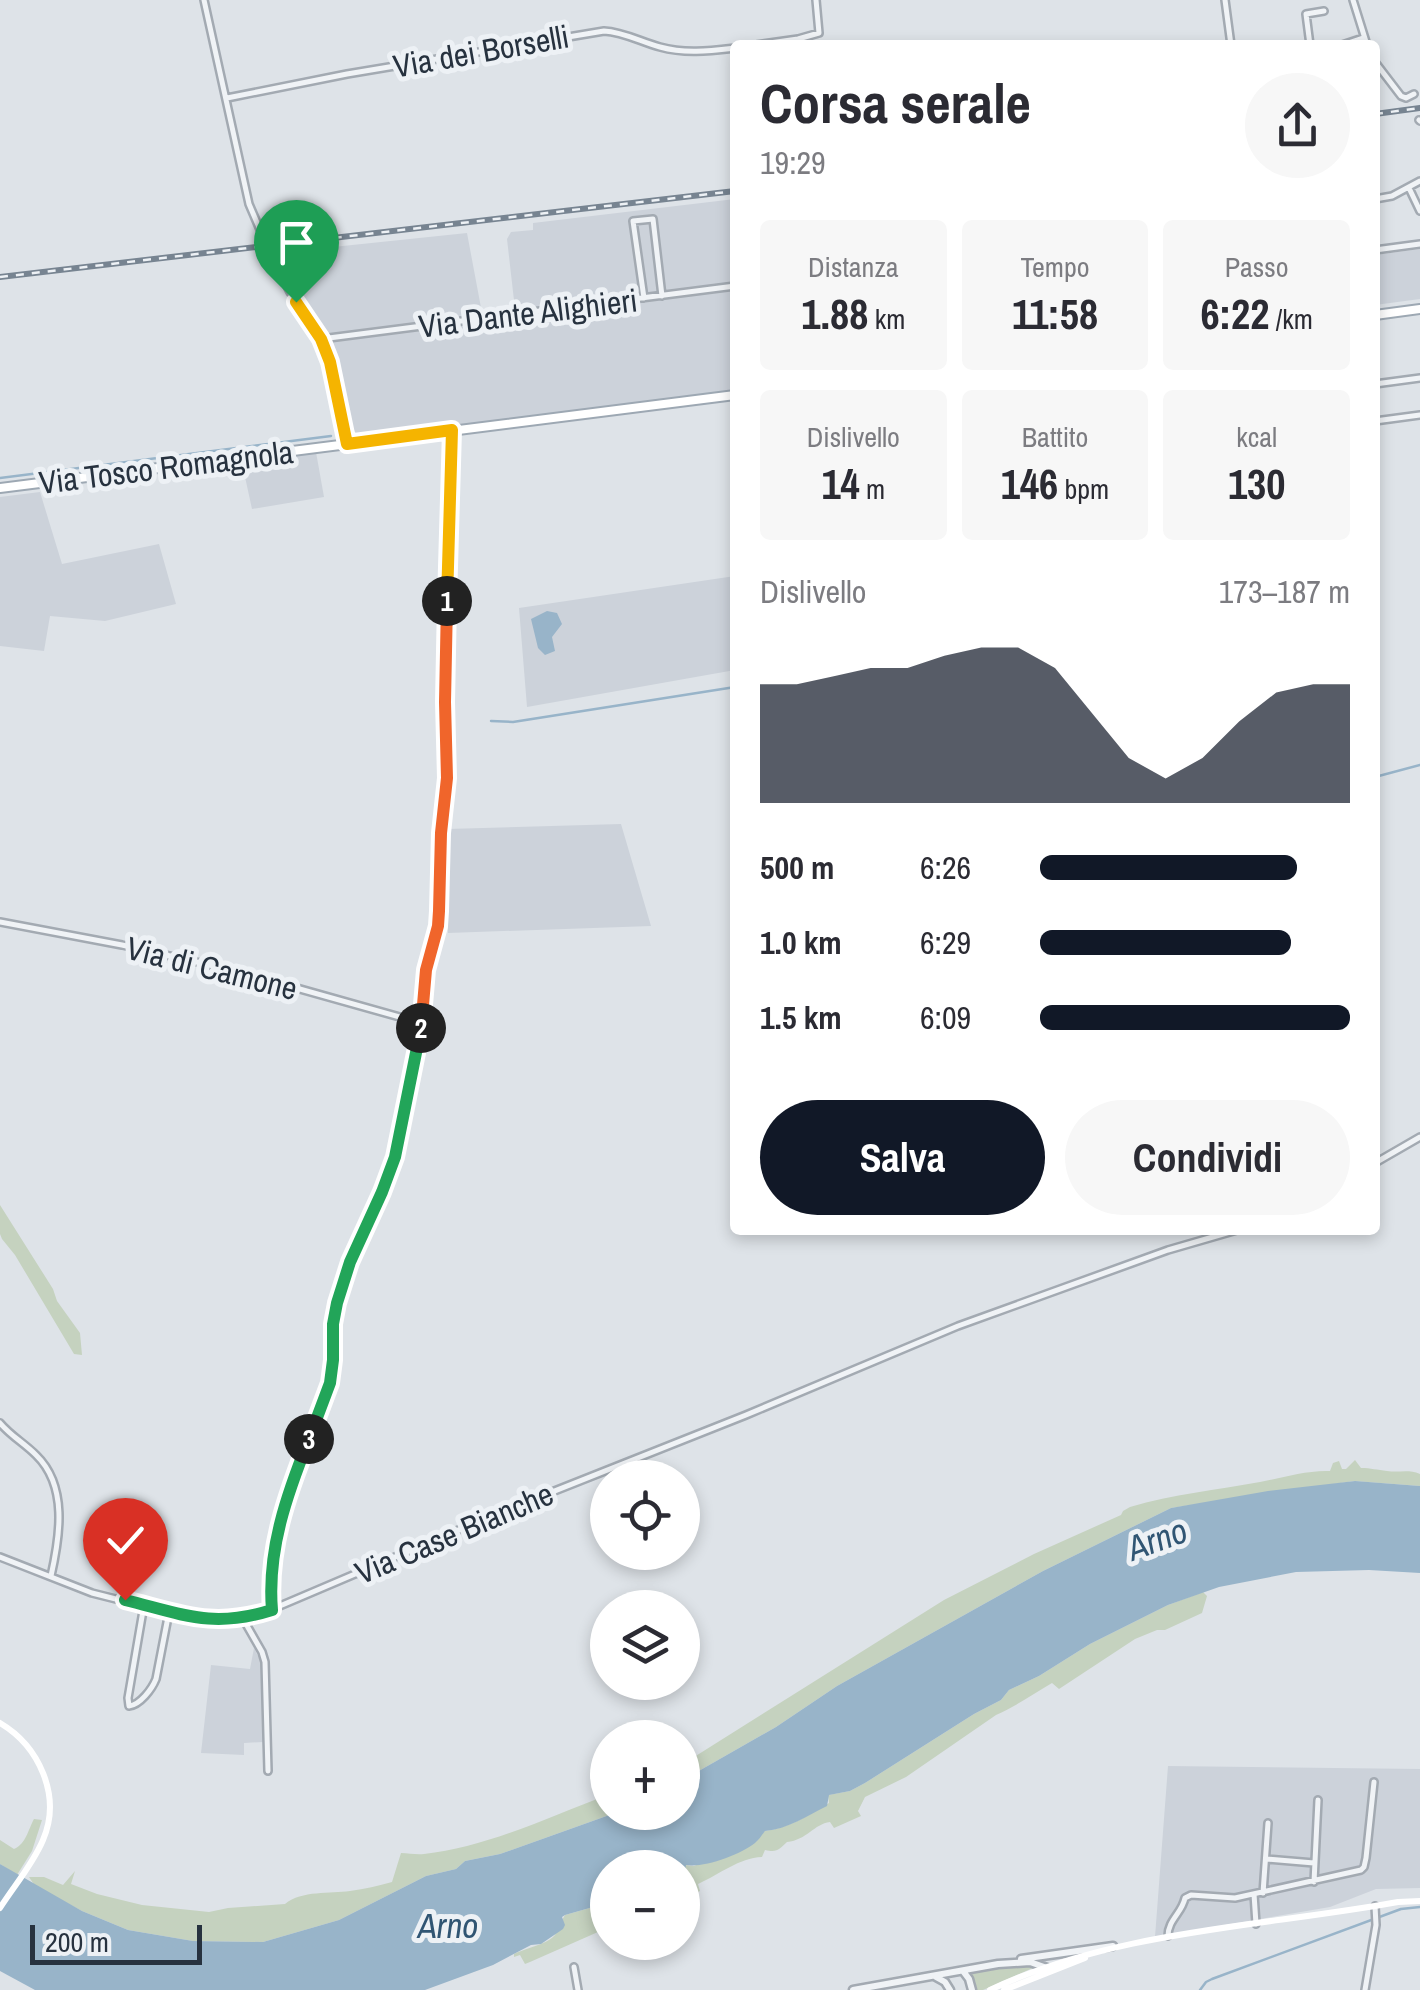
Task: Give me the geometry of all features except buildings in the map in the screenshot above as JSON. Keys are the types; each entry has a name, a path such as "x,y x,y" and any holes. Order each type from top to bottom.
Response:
{"main road":[{"path":"1380,314 1420,310"},
{"name":"Via Tosco Romagnola","path":"0,488 730,396"},
{"path":"0,1723 32,1751 48,1792 49,1816 46,1832 0,1908"},
{"path":"990,1990 1042,1967 1168,1936 1420,1901"},
{"path":"1004,1990 1124,1946"}],"street":[{"path":"204,0 249,204 264,239"},
{"path":"788,40 819,33 816,0"},
{"path":"1225,0 1231,40"},
{"path":"1354,0 1364,40"},
{"path":"1309,40 1306,14 1324,11"},
{"name":"Via dei Borselli","path":"227,98 604,30 676,51 730,49"},
{"path":"1380,69 1401,96 1414,94"},
{"path":"1380,199 1420,181"},
{"path":"1409,188 1420,211"},
{"path":"644,298 633,221 653,219 662,296"},
{"path":"1380,249 1420,244"},
{"path":"268,250 321,339 335,381 347,444"},
{"name":"Via Dante Alighieri","path":"321,339 730,287"},
{"path":"1380,383 1420,378"},
{"path":"1380,419 1420,415"},
{"path":"272,1610 272,1573 280,1519 327,1394 333,1360 334,1314 342,1286 395,1157 420,1043 427,962 438,926 447,778 445,702 452,430"},
{"name":"Via di Camone","path":"0,922 236,972 421,1023"},
{"path":"1380,1160 1420,1138"},
{"name":"Via Case Bianche","path":"0,1557 92,1593 200,1619 242,1617 272,1610 968,1322 1220,1235"},
{"path":"0,1423 40,1458 56,1488 59,1506 51,1576"},
{"path":"144,1604 129,1706 135,1705 154,1685 169,1612"},
{"path":"242,1617 265,1662 268,1771"},
{"path":"1168,1936 1170,1922 1191,1895 1235,1898 1356,1873 1364,1866 1374,1782"},
{"path":"1314,1882 1318,1800"},
{"path":"1263,1893 1268,1823"},
{"path":"1266,1859 1314,1864"},
{"path":"1254,1894 1256,1924"},
{"path":"1364,1990 1375,1906"},
{"path":"853,1990 1024,1958 1124,1946"},
{"path":"998,1964 1063,1966"},
{"path":"574,1967 578,1990"},
{"path":"962,1971 972,1990"},
{"path":"934,1976 950,1990"}],"shaded area":[{"path":"730,200 730,391 359,438 351,425 341,382 323,334 274,251 467,233 482,313 515,309 507,239 511,232 533,230 533,223"},
{"path":"1420,249 1420,299 1380,304 1380,254"},
{"path":"316,452 324,497 252,509 242,463"},
{"path":"40,492 62,564 159,544 176,604 105,621 50,616 44,651 0,646 0,497"},
{"path":"730,577 730,671 527,707 519,608"},
{"path":"621,824 651,926 448,933 447,829"},
{"path":"254,1648 262,1664 263,1742 244,1743 244,1755 201,1753 211,1665 250,1669"},
{"path":"1168,1766 1420,1769 1420,1888 1376,1889 1330,1907 1155,1937"}],"green space":[{"path":"0,1205 80,1333 82,1355 74,1354 2,1239"},
{"path":"1355,1460 1361,1468 1420,1474 1420,1486 1354,1481 1171,1508 1043,1571 837,1686 700,1770 700,1753 944,1600 1121,1515 1130,1507 1179,1495 1330,1471 1333,1463 1339,1461 1342,1469"},
{"path":"1203,1592 1207,1596 1202,1613 1135,1639 1059,1689 1052,1683 996,1715 906,1777 865,1797 858,1811 861,1816 834,1828 830,1822 824,1823 778,1850 765,1850 762,1857 737,1863 700,1883 700,1863 806,1816 829,1803 828,1795 865,1783 1001,1700 1009,1690 1168,1605"},
{"path":"590,1802 590,1822 500,1854 465,1861 456,1869 426,1876 339,1920 263,1942 193,1941 128,1930 35,1886 29,1877 44,1877 63,1885 75,1871 71,1884 97,1894 142,1905 209,1912 285,1904 308,1895 392,1882 401,1853 447,1850 517,1830"},
{"path":"34,1819 42,1820 32,1851 17,1875 0,1864 0,1840 14,1849 18,1847"},
{"path":"590,1908 590,1935 525,1964 520,1955 514,1957 553,1937 565,1915"},
{"path":"1030,1964 1035,1967 983,1990 977,1990 970,1973"}],"water":[{"path":"547,611 557,613 562,624 552,637 555,651 545,655 538,648 531,619"},
{"name":"Arno","path":"1355,1481 1420,1486 1420,1573 1296,1572 1219,1587 1168,1605 1009,1690 1001,1700 865,1783 829,1795 827,1806 789,1825 765,1831 740,1852 700,1864 700,1850 590,1850 590,1908 562,1917 563,1929 541,1944 425,1990 35,1990 0,1971 0,1864 82,1911 128,1930 193,1941 263,1942 339,1920 426,1876 456,1869 465,1861 500,1854 590,1822 590,1830 700,1830 700,1770 837,1686 1043,1571 1171,1508"}],"waterway":[{"path":"0,478 331,436"},
{"path":"491,721 513,722 730,688"},
{"path":"1380,776 1420,765"},
{"path":"1200,1990 1212,1979 1401,1909 1420,1907"}],"railway":[{"path":"1380,113 1420,108"},
{"path":"0,277 730,192"}],"route":[{"path":"125,1600 200,1619 234,1618 272,1610 272,1573 280,1519 327,1394 332,1373 334,1314 342,1286 395,1157 420,1043 427,962 438,926 447,778 445,702 452,430 347,444 330,362 321,339 296,302"}]}
